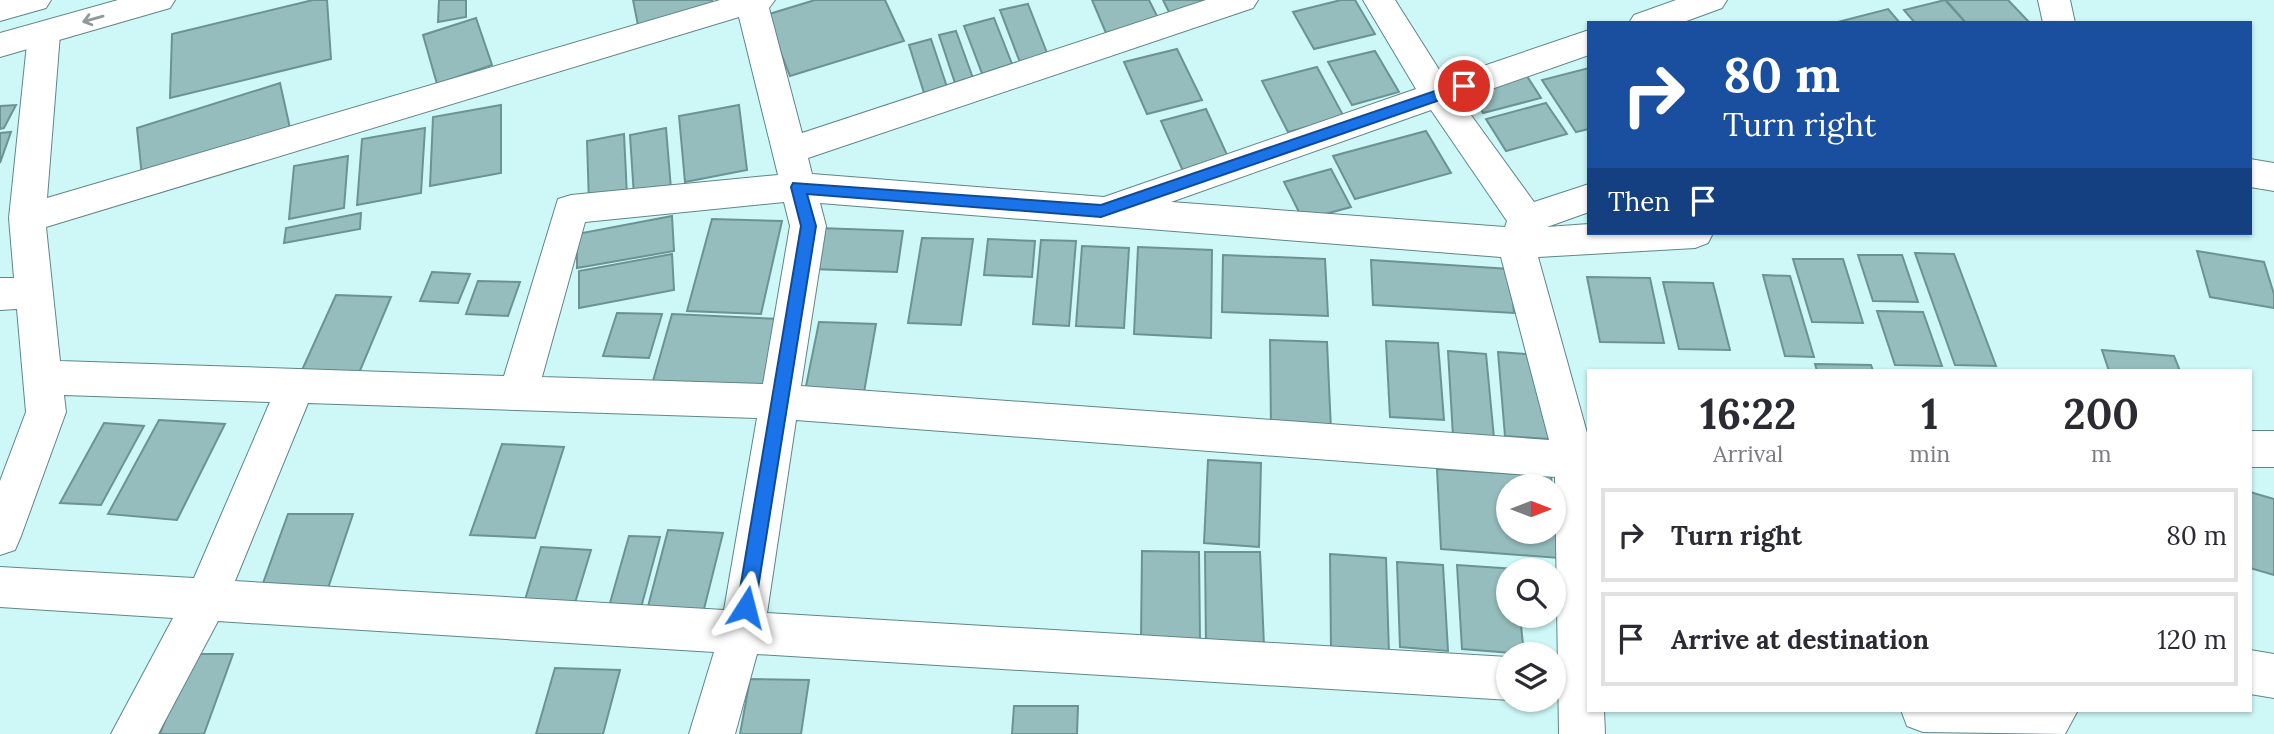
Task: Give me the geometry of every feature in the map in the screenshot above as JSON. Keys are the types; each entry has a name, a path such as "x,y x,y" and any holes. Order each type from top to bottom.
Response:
{"street":[{"path":"0,9 35,0"},
{"path":"0,45 159,0"},
{"path":"518,393 571,209 794,169 1242,0"},
{"path":"1378,0 1412,57 1439,94 1521,231 1582,462 1574,683 1582,734"},
{"path":"1651,21 1711,0"},
{"path":"2054,0 2059,21"},
{"path":"27,218 754,1 808,226 742,632 712,734"},
{"path":"0,536 46,412 41,377 17,294 27,218 44,33"},
{"path":"1101,211 1587,43"},
{"path":"794,169 1101,211 1587,232"},
{"path":"2252,173 2274,177"},
{"path":"1521,231 1587,199"},
{"path":"41,377 779,402 1582,462"},
{"path":"134,734 206,600 296,386"},
{"path":"2252,449 2274,449"},
{"path":"0,587 1496,678"},
{"path":"2252,672 2274,676"},
{"path":"1944,712 2052,722"}],"building":[{"path":"313,0 327,0 331,59 170,98 172,34"},
{"path":"439,0 466,0 466,17 438,22"},
{"path":"633,0 712,0 714,6 638,25"},
{"path":"815,0 885,0 904,41 790,76 766,15"},
{"path":"1092,0 1149,0 1159,20 1106,33"},
{"path":"1163,0 1213,0 1170,14"},
{"path":"1341,0 1355,0 1375,34 1314,49 1293,12"},
{"path":"1945,0 1964,21 1913,21 1904,10"},
{"path":"1946,0 2008,0 2028,21 1964,21"},
{"path":"1028,4 1049,58 1021,65 1000,10"},
{"path":"1888,9 1898,21 1842,21"},
{"path":"476,18 492,65 437,84 423,35"},
{"path":"994,18 1014,69 983,76 964,26"},
{"path":"956,31 974,81 956,86 939,35"},
{"path":"931,39 948,90 925,96 909,45"},
{"path":"1177,49 1202,100 1147,114 1124,62"},
{"path":"1375,51 1399,92 1352,105 1328,62"},
{"path":"1317,67 1344,117 1288,132 1262,81"},
{"path":"1587,69 1587,129 1576,132 1542,80"},
{"path":"1525,73 1541,98 1483,113 1468,88"},
{"path":"280,83 290,128 142,177 137,128"},
{"path":"1546,103 1567,134 1506,151 1486,119"},
{"path":"16,105 4,128 0,129 0,106"},
{"path":"501,105 501,173 430,186 433,117"},
{"path":"739,105 747,170 685,182 679,116"},
{"path":"1206,109 1229,159 1183,171 1161,121"},
{"path":"425,128 421,193 357,205 362,139"},
{"path":"666,128 671,189 634,196 630,135"},
{"path":"1426,131 1451,173 1355,199 1333,156"},
{"path":"11,132 0,163 0,133"},
{"path":"624,134 627,196 589,203 587,141"},
{"path":"348,156 344,208 289,219 294,166"},
{"path":"1331,169 1351,207 1303,220 1284,182"},
{"path":"361,213 360,229 284,243 286,228"},
{"path":"672,216 674,251 577,268 577,234"},
{"path":"712,219 782,221 761,314 687,311"},
{"path":"819,228 903,231 897,272 811,269"},
{"path":"922,238 973,239 961,325 908,323"},
{"path":"988,239 1035,241 1032,277 984,275"},
{"path":"1041,240 1076,241 1069,326 1033,324"},
{"path":"1082,246 1129,248 1124,328 1076,326"},
{"path":"1138,247 1212,250 1211,338 1134,334"},
{"path":"2197,251 2264,262 2274,294 2274,308 2210,297"},
{"path":"1915,253 1954,254 1996,366 1955,365"},
{"path":"672,254 674,290 579,308 579,271"},
{"path":"1223,255 1325,259 1328,316 1222,312"},
{"path":"1858,255 1902,255 1918,302 1873,301"},
{"path":"1793,259 1843,259 1863,323 1812,322"},
{"path":"1371,260 1510,269 1514,313 1373,305"},
{"path":"432,272 470,274 458,303 420,301"},
{"path":"1763,275 1790,276 1814,357 1785,356"},
{"path":"1587,277 1650,278 1664,343 1600,342"},
{"path":"478,281 520,282 508,316 466,314"},
{"path":"1663,282 1713,283 1730,350 1679,349"},
{"path":"336,295 391,297 359,373 302,370"},
{"path":"1877,311 1923,312 1942,366 1895,365"},
{"path":"617,313 662,314 649,358 603,356"},
{"path":"672,314 781,319 765,392 651,388"},
{"path":"819,322 876,324 863,398 804,396"},
{"path":"1270,340 1327,342 1331,430 1271,428"},
{"path":"1386,341 1438,343 1444,420 1390,417"},
{"path":"2102,350 2174,356 2179,369 2108,369"},
{"path":"1448,351 1486,354 1494,438 1453,436"},
{"path":"1498,352 1540,355 1549,439 1505,436"},
{"path":"1815,364 1871,365 1872,369 1816,369"},
{"path":"159,420 225,424 177,520 108,514"},
{"path":"104,423 144,426 101,505 60,503"},
{"path":"502,444 564,447 535,538 470,535"},
{"path":"1208,460 1261,463 1259,547 1204,543"},
{"path":"1437,469 1518,474 1496,474 1496,544 1558,544 1559,558 1441,549"},
{"path":"2252,493 2274,499 2274,575 2252,569"},
{"path":"288,514 353,514 325,597 258,597"},
{"path":"668,530 723,533 701,621 645,618"},
{"path":"629,536 660,537 638,619 606,617"},
{"path":"541,547 591,550 571,616 521,613"},
{"path":"1142,551 1199,552 1200,640 1141,640"},
{"path":"1205,552 1260,552 1264,646 1206,646"},
{"path":"1330,554 1386,558 1389,654 1331,649"},
{"path":"1397,562 1443,565 1448,651 1400,647"},
{"path":"1457,565 1496,568 1496,628 1521,628 1523,642 1496,642 1496,652 1462,649"},
{"path":"191,654 233,654 204,734 160,734"},
{"path":"555,668 620,670 603,734 536,734"},
{"path":"750,679 809,680 801,734 740,734"},
{"path":"1014,706 1078,706 1077,734 1012,734"}],"route":[{"path":"746,607 808,226 798,187 1101,211 1464,86"}]}
